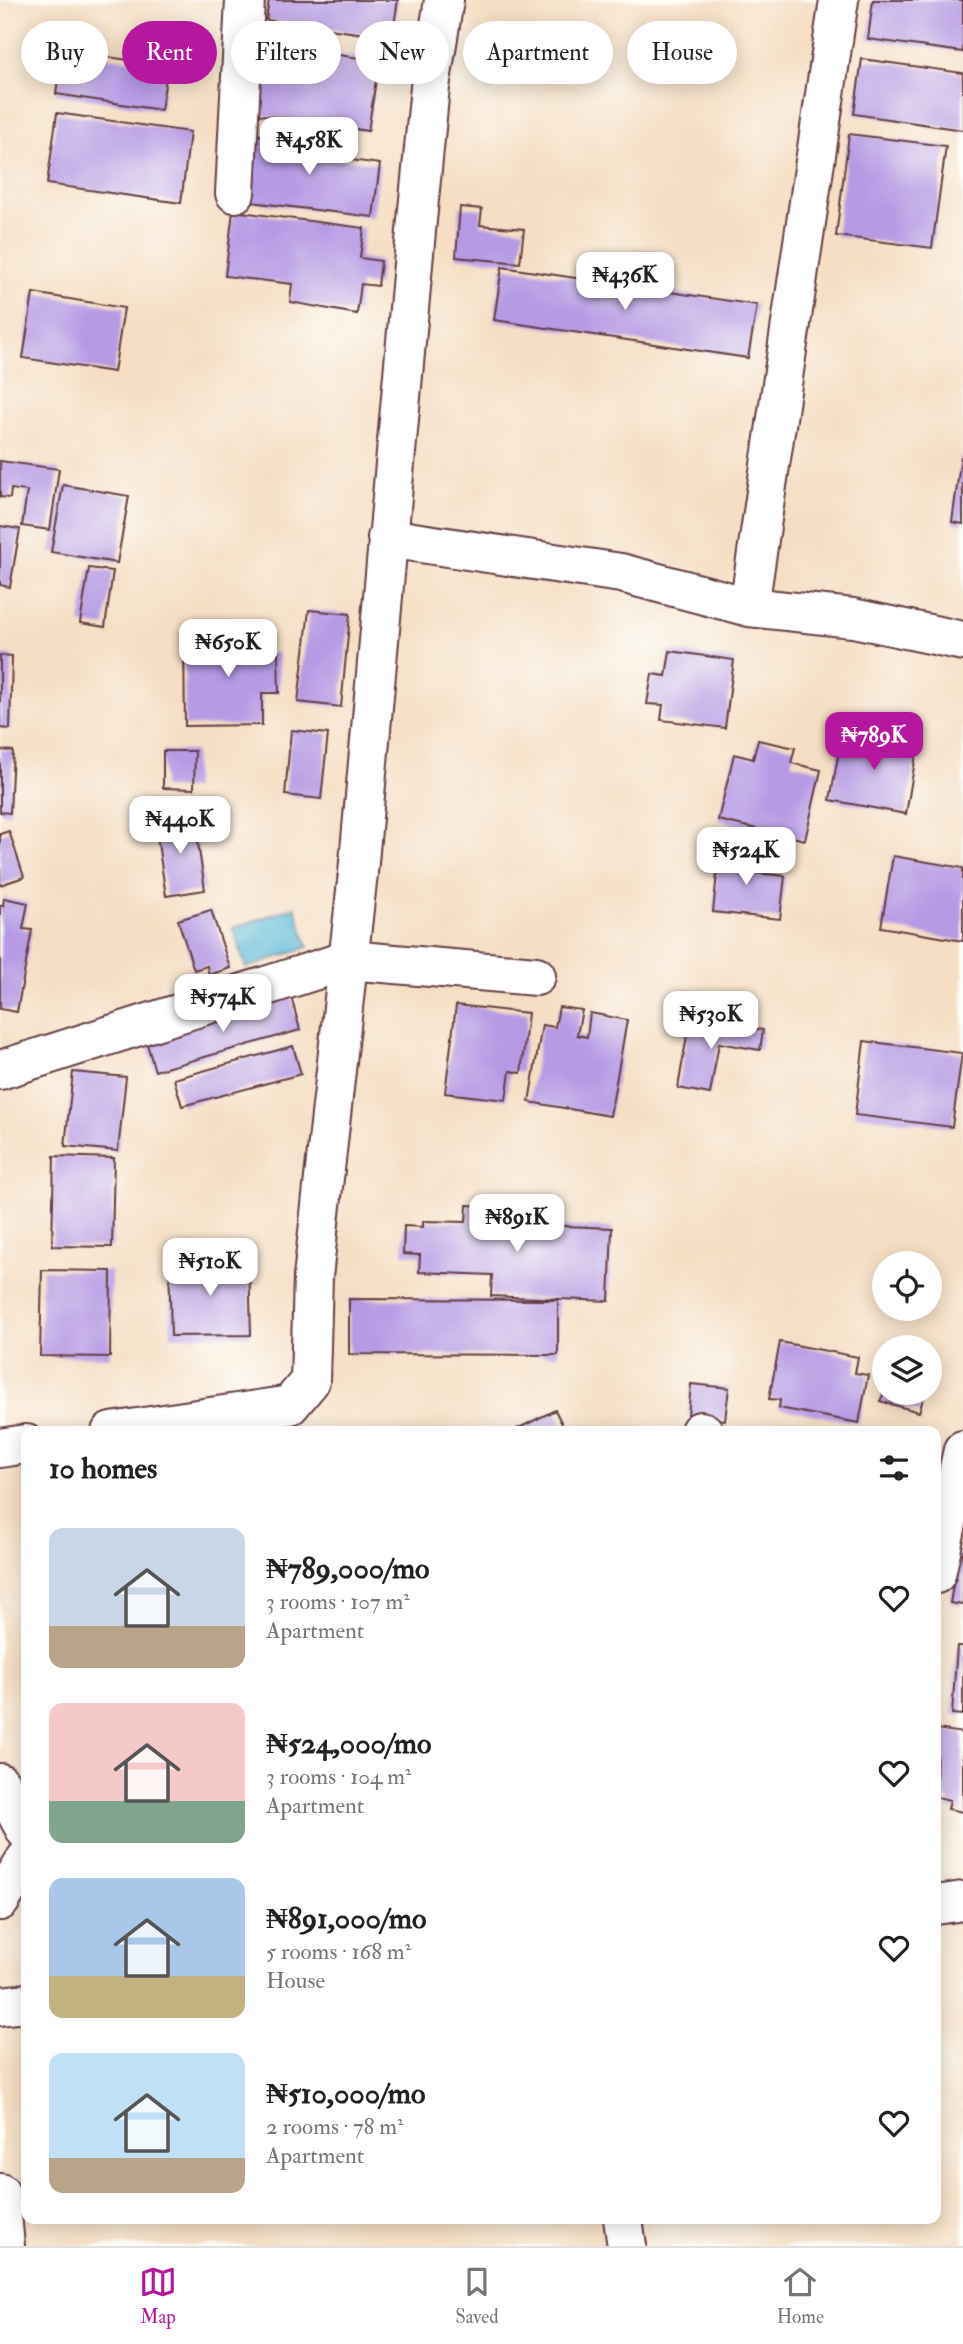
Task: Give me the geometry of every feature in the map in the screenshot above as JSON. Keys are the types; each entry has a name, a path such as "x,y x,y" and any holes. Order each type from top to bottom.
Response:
{"street":[{"path":"235,193 245,0"},
{"path":"151,1426 290,1405 310,1381 313,1278 348,960 430,87 444,0"},
{"path":"749,607 839,0"},
{"path":"387,538 621,573 749,607 853,618 963,641"},
{"path":"0,1070 348,960 536,976"},
{"path":"0,1448 21,1445"},
{"path":"941,1540 953,1457"},
{"path":"0,1760 21,1784"},
{"path":"0,1783 21,1822"},
{"path":"0,1901 21,1867"},
{"path":"941,1904 963,1902"},
{"path":"0,2006 21,2004"},
{"path":"0,2193 5,2246"},
{"path":"624,2224 627,2246"}],"water":[{"path":"295,907 308,947 246,968 233,928"}],"building":[{"path":"269,0 398,0 395,21 355,21 355,33 341,31 341,21 266,20"},
{"path":"873,0 963,0 963,52 868,39"},
{"path":"341,55 355,57 355,84 375,84 368,131 256,114 260,84 341,84"},
{"path":"108,57 122,59 122,84 165,84 161,110 56,94 57,84 108,84"},
{"path":"862,59 963,73 963,130 854,114"},
{"path":"57,113 190,132 181,203 47,184"},
{"path":"251,134 338,145 336,158 380,164 373,217 243,201"},
{"path":"849,134 946,146 932,248 836,236"},
{"path":"460,207 482,209 480,225 524,229 520,263 456,257"},
{"path":"233,211 364,228 360,258 381,261 378,286 361,284 357,314 290,302 292,284 225,276"},
{"path":"502,267 757,305 748,358 494,320"},
{"path":"33,293 124,308 114,372 23,358"},
{"path":"963,457 963,524 952,522"},
{"path":"0,461 59,469 50,530 22,526 27,491 11,489 10,498 0,497"},
{"path":"63,485 129,496 117,563 51,552"},
{"path":"0,526 20,529 10,587 0,585"},
{"path":"89,568 113,571 105,627 80,623"},
{"path":"309,610 350,614 341,707 298,702"},
{"path":"261,632 262,653 278,653 279,693 262,693 262,725 185,726 184,643 201,642 201,633"},
{"path":"670,651 734,660 725,728 661,720 663,705 647,704 652,674 666,676"},
{"path":"0,655 12,656 10,729 0,728"},
{"path":"843,729 918,743 906,814 830,800"},
{"path":"291,730 328,734 321,799 285,795"},
{"path":"758,740 795,748 791,763 821,770 805,840 718,820 734,754 753,759"},
{"path":"0,750 13,751 10,813 0,812"},
{"path":"163,751 195,751 194,789 163,788"},
{"path":"194,816 205,890 166,896 155,823"},
{"path":"9,831 24,877 0,885 0,834"},
{"path":"720,844 750,847 747,872 785,876 780,919 713,912"},
{"path":"893,856 963,868 963,941 881,927"},
{"path":"4,898 28,903 23,929 32,930 17,1012 0,1009 0,905 3,906"},
{"path":"211,910 230,968 209,975 207,966 194,970 178,920"},
{"path":"291,996 300,1030 155,1071 145,1037"},
{"path":"456,1005 528,1013 521,1073 510,1071 506,1100 445,1093"},
{"path":"559,1007 582,1010 577,1035 587,1037 590,1013 627,1020 610,1116 529,1102 542,1025 555,1027"},
{"path":"690,1018 763,1030 760,1050 719,1043 710,1094 678,1088"},
{"path":"864,1041 962,1053 952,1127 855,1115"},
{"path":"293,1046 301,1074 182,1106 174,1079"},
{"path":"73,1072 126,1077 118,1151 65,1146"},
{"path":"54,1156 114,1158 112,1247 52,1246"},
{"path":"467,1205 519,1208 518,1224 612,1228 609,1301 491,1296 492,1275 419,1272 420,1255 403,1254 404,1226 423,1227 423,1221 466,1222"},
{"path":"249,1260 251,1335 171,1336 169,1261"},
{"path":"42,1270 111,1271 110,1357 40,1356"},
{"path":"349,1299 558,1300 558,1355 349,1354"},
{"path":"780,1342 858,1357 855,1373 868,1375 859,1423 779,1408 780,1400 769,1399"},
{"path":"691,1384 729,1388 725,1420 688,1416"},
{"path":"894,1405 921,1405 919,1412"},
{"path":"555,1410 563,1426 523,1426"},
{"path":"959,1552 963,1553 963,1605 950,1603"},
{"path":"957,1646 963,1646 963,1715 952,1714"},
{"path":"941,1730 963,1733 963,1812 948,1809 950,1800 941,1798"}]}
